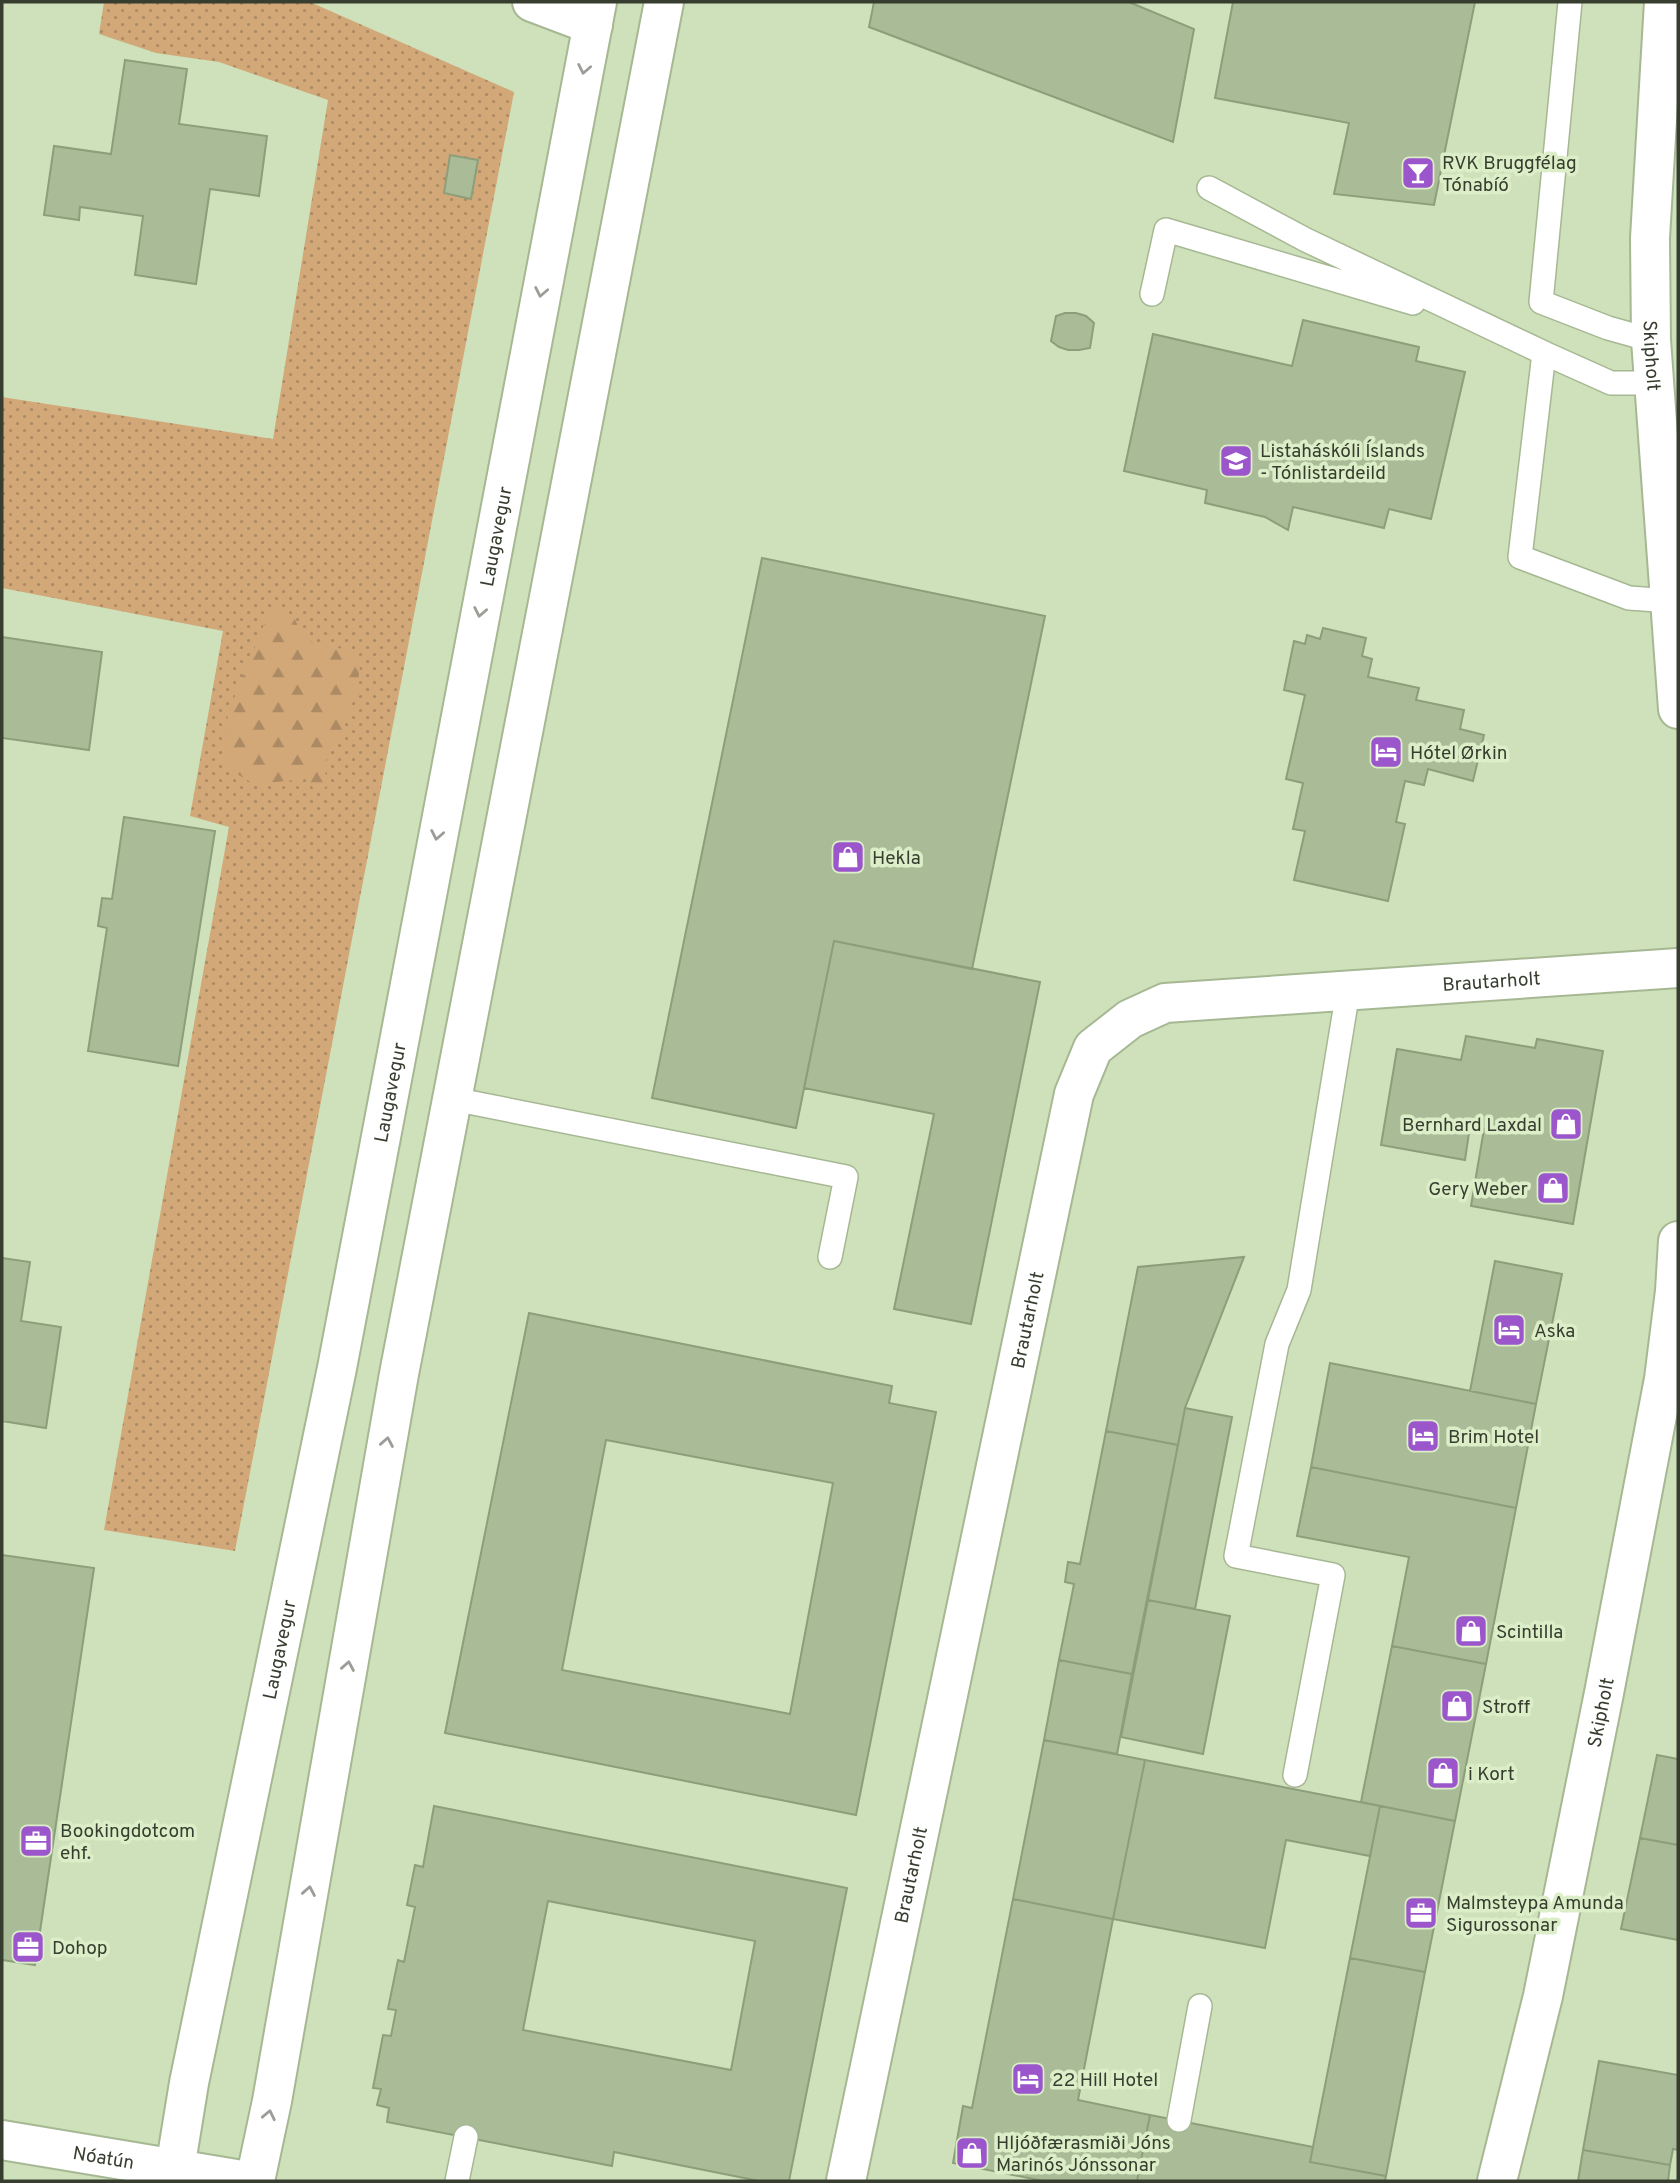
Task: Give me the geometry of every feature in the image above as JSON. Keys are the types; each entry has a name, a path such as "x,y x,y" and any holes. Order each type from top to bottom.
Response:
{"main road":[{"path":"532,2 595,13"},
{"path":"255,2181 272,2101 399,1374 664,2"},
{"name":"Skipholt","path":"1664,2 1650,238 1651,340 1678,709"},
{"name":"Laugavegur","path":"174,2175 191,2074 337,1368 595,13"},
{"name":"Brautarholt","path":"846,2181 1071,1107 1093,1048 1130,1019 1165,1003 1678,968"},
{"name":"Skipholt","path":"1497,2181 1543,1996 1604,1693 1664,1379 1678,1241"},
{"name":"Nóatún","path":"2,2140 174,2175 248,2181"}],"lane":[{"path":"1570,2 1541,302 1608,328 1651,340"},
{"path":"1209,188 1306,240 1611,383 1653,383"},
{"path":"1152,294 1166,230 1480,323"},
{"path":"1544,353 1520,556 1629,598 1671,601"},
{"path":"1295,1774 1333,1576 1236,1556 1277,1344 1299,1290 1348,991"},
{"path":"453,1099 846,1177 830,1257"},
{"path":"1179,2120 1200,2006"},
{"path":"457,2181 466,2137"}],"green space":[{"path":"104,2 310,2 514,92 235,1551 104,1530 229,827 190,816 223,631 2,588 2,397 273,439 328,100 219,62 156,53 99,34"},
{"path":"280,608 293,616 304,637 317,645 350,650 361,658 357,690 343,729 329,751 324,767 328,784 323,790 314,789 306,779 254,784 230,770 224,753 228,713 268,615"}],"building":[{"path":"874,2 1129,2 1194,29 1173,142 869,27"},
{"path":"1233,2 1475,2 1434,205 1334,194 1349,123 1215,98"},
{"path":"125,60 187,69 179,124 267,136 259,196 210,189 196,284 135,275 143,216 80,207 79,220 44,215 54,146 111,154"},
{"path":"450,155 478,160 471,199 444,193"},
{"path":"1065,313 1086,316 1094,323 1090,348 1068,350 1051,341 1056,316"},
{"path":"1303,320 1419,347 1416,361 1465,372 1431,519 1389,509 1384,528 1293,507 1288,530 1265,517 1205,503 1207,490 1124,471 1153,334 1292,366"},
{"path":"762,558 1045,616 972,969 834,941 796,1128 652,1098"},
{"name":"Hótel Ørkin","path":"1323,628 1366,638 1362,656 1372,659 1368,677 1419,688 1416,700 1464,710 1460,729 1484,735 1473,781 1428,769 1424,785 1405,781 1396,822 1405,824 1388,901 1294,880 1305,831 1293,829 1303,783 1286,779 1305,695 1284,690 1294,641 1305,644 1307,635 1320,639"},
{"path":"2,637 102,652 89,750 2,738"},
{"path":"124,817 215,831 178,1066 88,1051 107,928 98,926 102,898 112,899"},
{"path":"834,941 1040,982 971,1324 894,1309 934,1114 804,1088"},
{"path":"1466,1036 1535,1048 1537,1039 1603,1051 1573,1224 1471,1206 1484,1129 1470,1126 1465,1160 1381,1145 1397,1049 1461,1060"},
{"path":"1244,1257 1185,1408 1178,1445 1106,1431 1138,1267"},
{"path":"2,1258 30,1262 21,1321 61,1327 46,1428 2,1421"},
{"path":"1495,1261 1562,1274 1536,1404 1470,1391"},
{"path":"529,1313 892,1386 889,1403 936,1412 856,1815 445,1733","holes":["606,1440 833,1483 790,1714 562,1670"]},
{"name":"Brim Hotel","path":"1330,1363 1536,1404 1516,1508 1311,1467"},
{"path":"1185,1408 1232,1417 1195,1609 1148,1600"},
{"path":"1106,1431 1178,1445 1132,1674 1059,1660 1074,1584 1065,1582 1068,1562 1080,1564"},
{"path":"1311,1467 1516,1508 1486,1664 1392,1646 1409,1557 1297,1536"},
{"path":"2,1555 94,1568 35,1965 2,1960"},
{"path":"1148,1600 1230,1616 1203,1754 1121,1737"},
{"path":"1392,1646 1486,1664 1455,1821 1361,1802"},
{"path":"1059,1660 1132,1674 1117,1754 1044,1740"},
{"path":"1044,1740 1145,1760 1113,1919 1013,1899"},
{"path":"1657,1755 1678,1759 1678,1845 1640,1838"},
{"path":"1145,1760 1380,1806 1370,1856 1286,1840 1265,1948 1113,1919"},
{"path":"434,1806 847,1888 789,2181 759,2181 614,2152 612,2166 387,2122 389,2108 377,2105 381,2089 373,2088 383,2035 391,2036 396,2010 388,2009 398,1960 404,1962 415,1907 407,1905 415,1865 423,1867","holes":["548,1901 755,1941 731,2070 523,2030"]},
{"path":"1380,1806 1455,1821 1425,1972 1350,1958"},
{"path":"1640,1838 1678,1845 1678,1940 1621,1929"},
{"path":"1013,1899 1113,1919 1078,2100 1150,2115 1137,2181 1043,2181 953,2163 963,2106 972,2108"},
{"path":"1350,1958 1425,1972 1386,2176 1310,2162"},
{"path":"1599,2061 1678,2075 1678,2150 1673,2149 1670,2165 1583,2150"},
{"path":"1150,2115 1313,2147 1310,2162 1386,2176 1385,2181 1137,2181"},
{"path":"1583,2150 1670,2165 1668,2181 1578,2181"}],"place":[{"name":"RVK Bruggfélag Tónabíó","path":"1418,173"},
{"name":"Listaháskóli Íslands - Tónlistardeild","path":"1236,461"},
{"name":"Hótel Ørkin","path":"1386,752"},
{"name":"Hekla","path":"848,857"},
{"name":"Bernhard Laxdal","path":"1566,1124"},
{"name":"Gery Weber","path":"1553,1188"},
{"name":"Aska","path":"1509,1330"},
{"name":"Brim Hotel","path":"1423,1436"},
{"name":"Scintilla","path":"1471,1631"},
{"name":"Stroff","path":"1457,1706"},
{"name":"i Kort","path":"1443,1773"},
{"name":"Bookingdotcom ehf.","path":"36,1841"},
{"name":"Malmsteypa Amunda Sigurossonar","path":"1421,1913"},
{"name":"Dohop","path":"28,1947"},
{"name":"22 Hill Hotel","path":"1028,2079"},
{"name":"Hljóðfærasmiði Jóns Marinós Jónssonar","path":"972,2153"}]}
